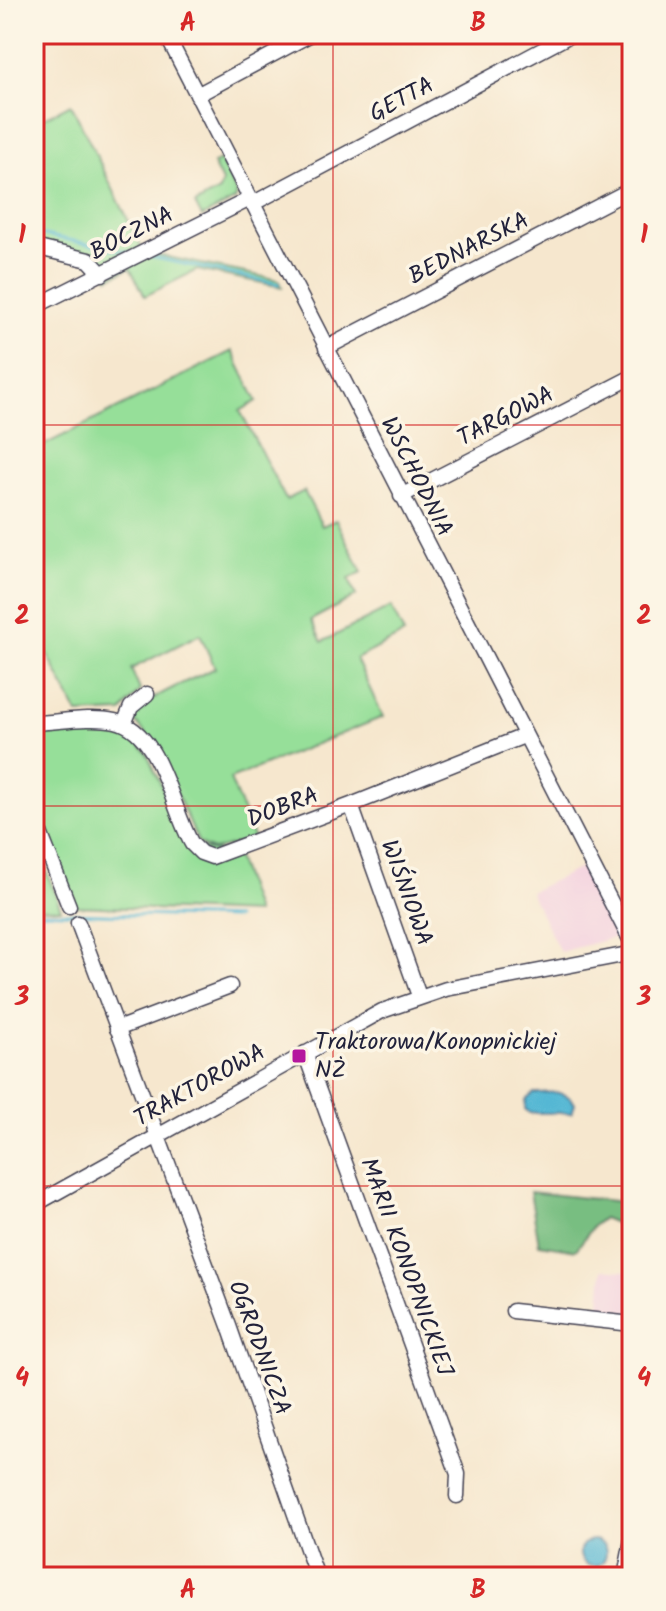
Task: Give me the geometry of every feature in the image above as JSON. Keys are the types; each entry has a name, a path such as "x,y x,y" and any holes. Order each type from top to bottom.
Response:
{"street":[{"name":"WSCHODNIA","path":"166,34 524,736 631,938"},
{"path":"197,95 311,34"},
{"name":"GETTA","path":"251,201 572,34"},
{"name":"BEDNARSKA","path":"326,348 632,189"},
{"name":"BOCZNA","path":"34,307 251,201"},
{"path":"34,247 89,260 102,274"},
{"name":"TARGOWA","path":"401,496 632,377"},
{"path":"34,723 103,720 124,724 131,707 147,694"},
{"name":"DOBRA","path":"124,724 137,732 150,747 195,848 205,855 219,856 524,736"},
{"name":"WIŚNIOWA","path":"351,805 419,996"},
{"path":"34,817 69,906"},
{"name":"OGRODNICZA","path":"78,923 317,1577"},
{"path":"628,960 624,945 631,938"},
{"name":"TRAKTOROWA","path":"34,1205 382,1011 446,989 628,960"},
{"path":"117,1029 230,986"},
{"name":"MARII KONOPNICKIEJ","path":"305,1053 458,1474 457,1496"},
{"path":"513,1311 632,1324"},
{"path":"625,1577 632,1540"}],"shaded area":[{"path":"582,867 617,937 560,952 530,892"},
{"path":"603,1269 632,1272 632,1319 599,1316"}],"green space":[{"path":"71,104 142,248 111,265 87,254 34,243 34,123"},
{"path":"220,160 237,194 235,200 202,217 195,204 219,191 222,182 213,164"},
{"path":"153,254 279,280 282,287 197,270 145,296 130,268 109,278 108,275"},
{"path":"232,351 257,401 240,411 286,500 304,491 322,526 336,520 362,572 349,579 356,596 311,620 322,642 391,607 404,634 356,659 383,717 230,779 254,839 213,850 199,844 154,743 132,718 156,697 215,668 200,634 131,669 140,690 122,712 78,714 34,628 34,450"},
{"path":"96,724 125,728 147,753 188,846 236,855 256,913 74,906 34,807 34,730"},
{"path":"34,839 61,909 34,908"},
{"path":"530,1192 632,1203 632,1230 603,1218 576,1250 539,1244"}],"water":[{"path":"534,1093 567,1096 575,1104 572,1113 529,1113 525,1109 526,1100"},
{"path":"593,1540 602,1544 606,1553 602,1562 593,1566 584,1562 580,1553 584,1544"}],"waterway":[{"path":"34,233 128,252"},
{"path":"151,257 279,284"},
{"path":"34,912 236,918"}],"place":[{"name":"Traktorowa/Konopnickiej NŻ","path":"299,1056"}]}
